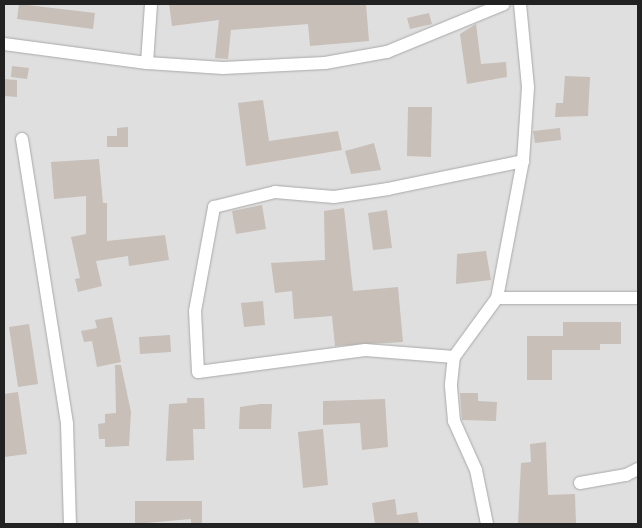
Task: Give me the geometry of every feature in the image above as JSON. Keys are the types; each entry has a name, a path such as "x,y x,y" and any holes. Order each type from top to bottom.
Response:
{"street":[{"path":"147,63 152,4"},
{"path":"4,44 147,63 223,68 369,55 504,4"},
{"path":"487,524 476,470 454,421 454,357 497,298 523,161 528,87 520,4"},
{"path":"22,139 67,424 70,524"},
{"path":"454,357 365,350 198,372 195,311 214,207 275,192 334,197 388,190 523,161"},
{"path":"497,298 638,298"},
{"path":"580,483 626,476 638,469"}],"shaded area":[{"path":"4,4 638,4 638,524 4,524"}],"building":[{"path":"19,4 95,13 93,29 17,19"},
{"path":"169,4 366,4 369,41 310,46 308,24 231,30 228,59 215,58 219,20 172,26"},
{"path":"429,13 432,24 410,29 407,18"},
{"path":"476,24 481,64 506,62 507,77 467,84 460,34"},
{"path":"12,66 29,68 27,79 11,77"},
{"path":"565,76 590,77 588,116 555,117 556,103 563,103"},
{"path":"4,79 17,80 17,97 4,96"},
{"path":"263,100 269,141 338,131 342,150 246,166 238,103"},
{"path":"408,107 432,107 431,157 407,156"},
{"path":"128,127 128,147 107,147 107,136 117,136 117,128"},
{"path":"560,128 561,140 535,143 533,131"},
{"path":"374,143 381,170 351,174 345,151"},
{"path":"99,159 103,203 107,203 107,241 165,235 169,260 129,266 128,256 96,261 102,286 78,292 75,279 80,278 71,237 86,234 86,196 54,199 51,162"},
{"path":"262,205 266,229 236,234 232,211"},
{"path":"344,208 353,291 398,287 403,342 335,346 332,316 294,319 292,291 275,293 271,263 325,260 324,211"},
{"path":"387,210 392,248 373,250 368,213"},
{"path":"486,251 491,280 456,284 457,254"},
{"path":"263,301 265,325 244,327 241,303"},
{"path":"112,317 121,362 97,367 92,341 84,342 81,331 97,328 95,320"},
{"path":"563,322 621,322 621,344 600,344 600,350 552,350 552,380 527,380 527,336 563,336"},
{"path":"29,324 38,384 18,387 9,327"},
{"path":"170,335 171,352 140,354 139,337"},
{"path":"115,365 121,365 131,412 129,446 105,447 105,439 99,439 98,424 105,423 105,414 116,413"},
{"path":"18,392 27,454 4,457 4,394"},
{"path":"460,393 478,393 478,401 497,402 496,421 462,420"},
{"path":"187,398 204,398 205,429 193,429 194,460 166,461 169,404 187,403"},
{"path":"385,399 388,447 362,450 360,423 323,425 323,401"},
{"path":"272,404 271,429 239,429 240,407"},
{"path":"323,429 328,485 303,488 298,432"},
{"path":"546,442 548,495 575,494 576,524 518,524 521,463 531,462 530,444"},
{"path":"395,499 397,515 417,512 419,524 375,524 372,503"},
{"path":"135,501 202,501 202,524 191,524 191,519 135,524"}]}
